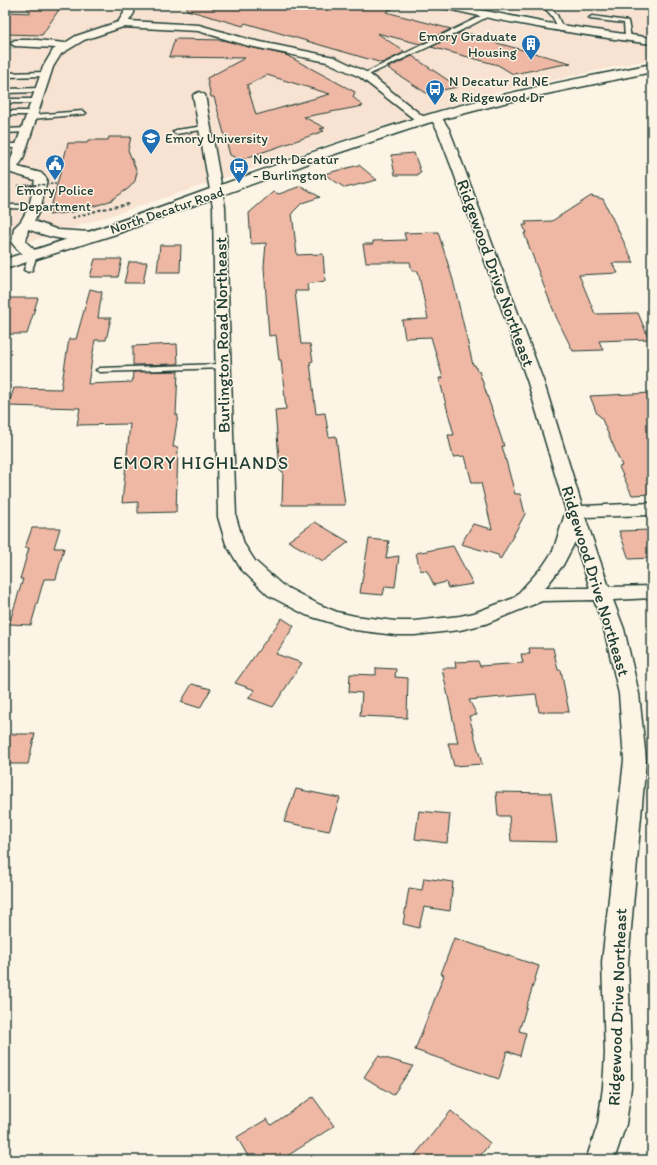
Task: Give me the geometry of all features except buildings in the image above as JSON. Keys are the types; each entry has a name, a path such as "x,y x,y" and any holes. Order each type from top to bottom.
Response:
{"main road":[{"name":"North Decatur Road","path":"5,264 91,236 430,119 495,101 652,68"}],"street":[{"path":"6,169 13,165 17,159 43,82 61,49 80,38 122,24 129,13 129,5"},
{"path":"443,5 485,16 562,30 652,41"},
{"name":"Ridgewood Drive Northeast","path":"122,24 199,28 254,44 330,59 354,68 443,129 536,383 574,512 614,629 622,658 632,722 635,760 615,962 618,1052 617,1087 612,1124 600,1160"},
{"name":"Burlington Road Northeast","path":"199,94 219,207 225,471 230,531 235,544 248,565 275,590 294,601 332,617 356,623 402,628 438,627 460,623 485,617 540,595 652,592"},
{"path":"6,169 37,176 41,179 35,207 27,223 21,228 19,243 33,255"},
{"path":"27,223 49,233 73,237 91,236"},
{"path":"574,512 652,508"},
{"name":"Burlington Road Northeast","path":"521,602 551,571 562,553 570,533 574,512"}],"lane":[{"path":"546,5 554,15 562,30"},
{"path":"364,75 433,43 485,16"},
{"path":"592,18 626,22 628,38"},
{"path":"6,72 43,82"},
{"path":"5,80 43,82"},
{"path":"5,91 43,82"},
{"path":"5,102 37,101"},
{"path":"5,113 32,115 83,113"},
{"path":"176,132 205,128"},
{"path":"5,130 27,130"},
{"path":"5,146 22,146"},
{"path":"11,207 35,207"},
{"path":"28,270 33,255"},
{"path":"100,370 222,366"}],"path":[{"path":"18,186 56,184"},
{"path":"68,220 103,209 132,203"}],"shaded area":[{"name":"Emory University","path":"5,5 428,5 511,25 591,38 652,44 652,59 498,92 402,120 5,250"},
{"path":"483,5 649,5 652,9 652,36 579,28"}],"tunnel":[{"path":"5,44 15,43"}],"place":[{"name":"Emory Graduate Housing","path":"531,61"},
{"name":"N Decatur Rd NE & Ridgewood Dr","path":"435,106"},
{"name":"Emory University","path":"151,155"},
{"name":"Emory Police Department","path":"55,181"},
{"name":"North Decatur - Burlington","path":"239,184"}],"district":[{"name":"EMORY HIGHLANDS","path":"201,463"}]}
